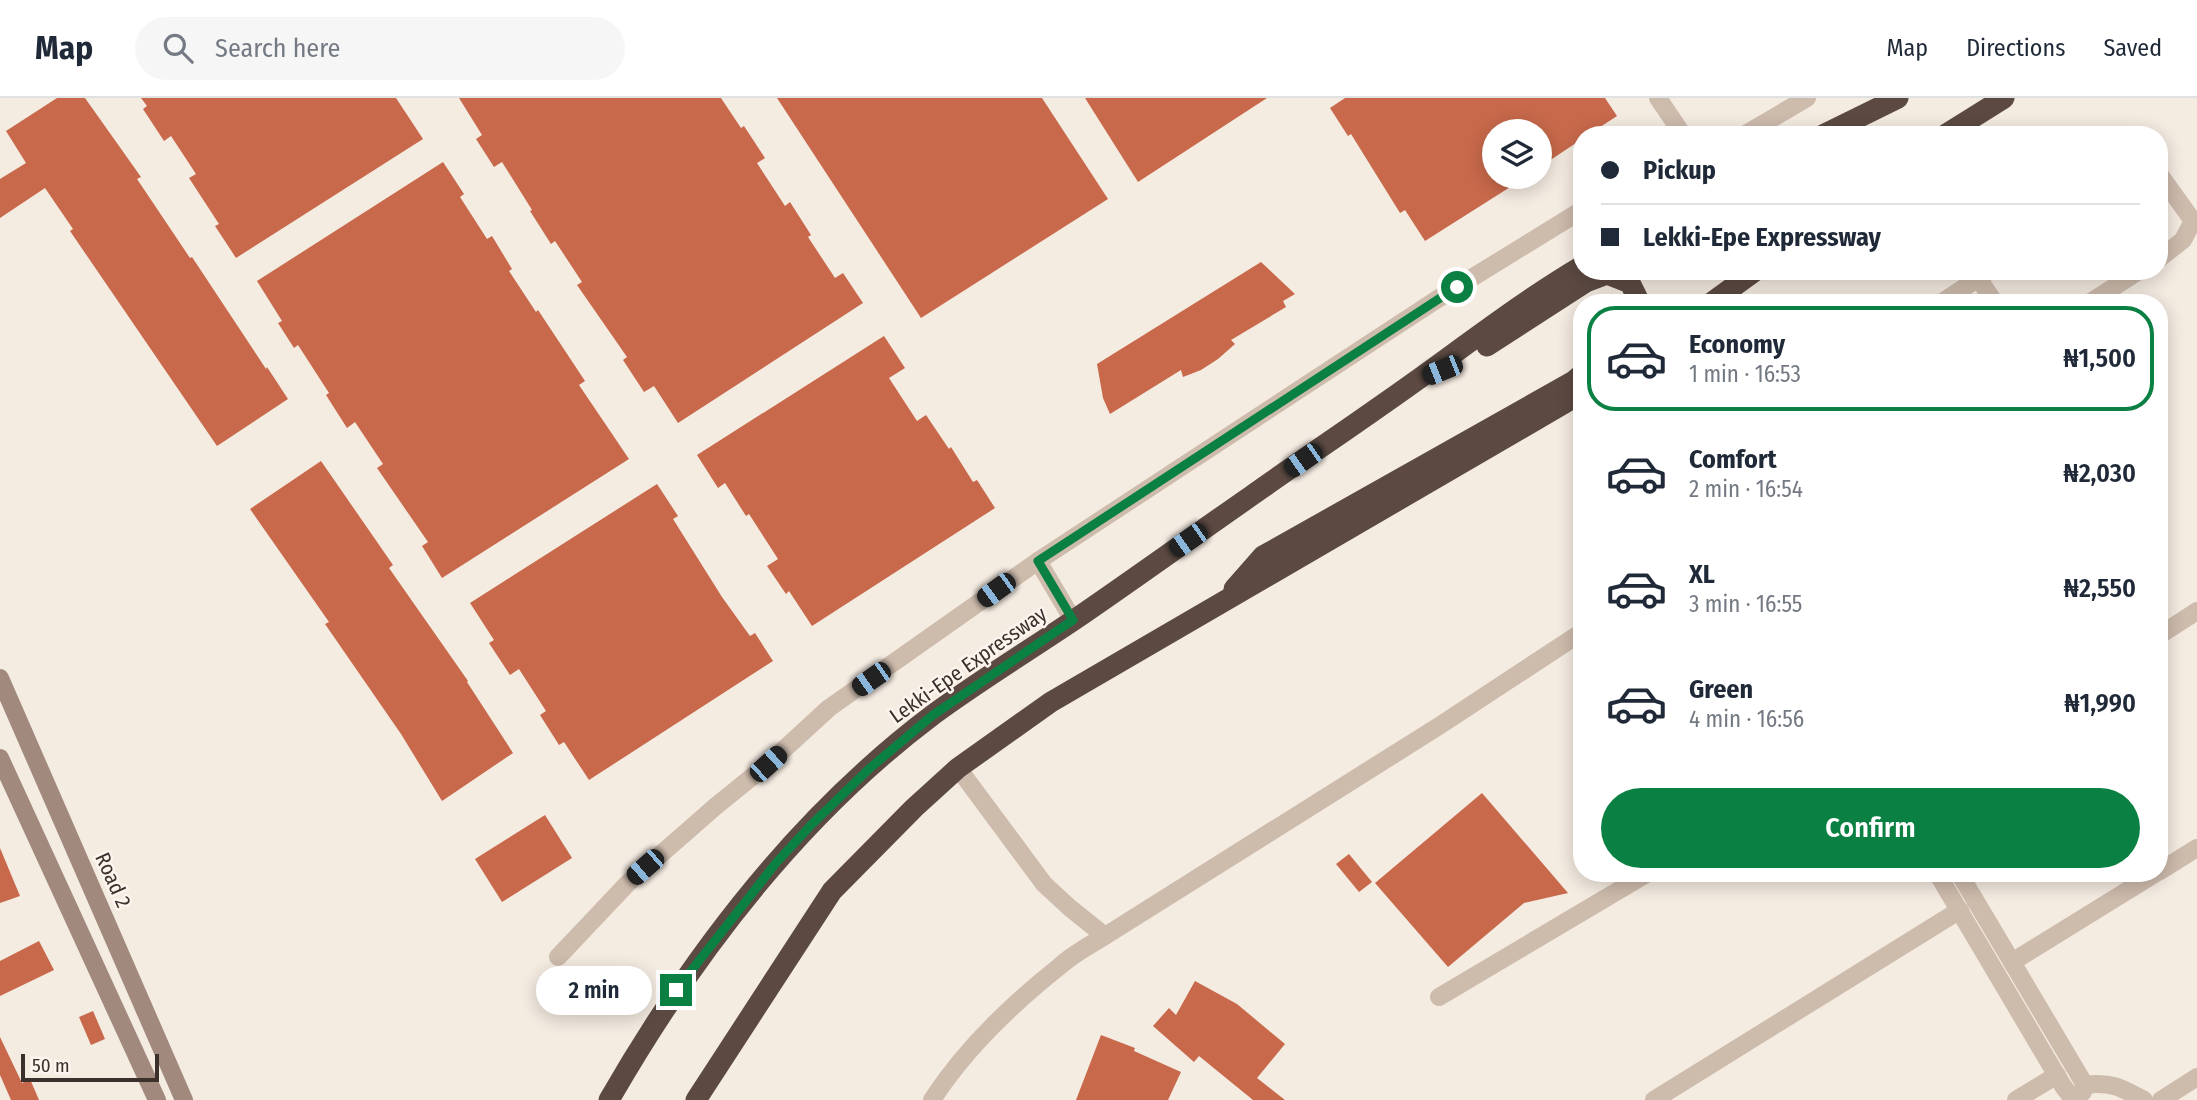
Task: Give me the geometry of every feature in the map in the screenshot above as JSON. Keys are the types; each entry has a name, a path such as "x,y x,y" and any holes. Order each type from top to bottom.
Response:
{"highway":[{"path":"1841,126 1898,98"},
{"path":"1959,126 2004,98"},
{"name":"Lekki-Epe Expressway","path":"609,1100 676,990 769,871 811,825 870,768 933,715 1417,380 1549,285 1573,271"},
{"path":"1417,380 1466,360 1591,280"},
{"path":"1624,280 1630,282 1636,294"},
{"path":"1723,294 1743,280"},
{"path":"1224,601 1263,556 1573,382"},
{"path":"696,1100 832,891 904,817 958,768 1051,702 1573,398"}],"street":[{"path":"1658,98 1677,126"},
{"path":"1759,126 1807,98"},
{"path":"2168,185 2193,221 2183,240 2168,252"},
{"path":"558,957 628,883 768,764 829,708 1038,561 1436,300 1573,215"},
{"path":"1955,294 1976,280"},
{"path":"2103,294 2125,280"},
{"path":"1038,561 1073,620"},
{"path":"2168,630 2197,611"},
{"path":"932,1100 946,1077 968,1052 1061,964 1439,726 1573,638"},
{"name":"Road 2","path":"0,678 184,1100"},
{"path":"0,758 158,1100"},
{"path":"958,768 1044,884 1105,936"},
{"path":"2168,866 2197,848"},
{"path":"1439,997 1633,882"},
{"path":"1943,882 2058,1087 2069,1094 2083,1092 2085,1085 1964,882"},
{"path":"2012,962 2142,882"},
{"path":"1654,1100 1960,910"},
{"path":"2161,1100 2197,1077"},
{"path":"2085,1085 2116,1085 2144,1100"},
{"path":"2016,1100 2058,1087"}],"building":[{"path":"57,98 85,98 141,177 137,179 190,258 192,257 288,399 217,446 70,231 73,229 45,188 0,218 0,179 26,163 6,131"},
{"path":"141,98 396,98 423,139 236,258 215,226 219,224 189,178 196,174 171,136 164,141 143,109 147,106"},
{"path":"459,98 721,98 765,158 757,163 785,206 790,202 811,235 808,237 835,278 843,273 863,303 678,423 654,386 644,392 623,360 627,357 577,285 582,282 555,241 551,244 502,162 494,167 476,139 482,135"},
{"path":"777,98 1042,98 1108,199 921,318"},
{"path":"1085,98 1267,98 1138,182"},
{"path":"1345,98 1605,98 1617,116 1602,126 1573,126 1573,145 1552,159 1552,119 1482,119 1482,189 1507,189 1425,241 1405,210 1400,213 1351,134 1348,136 1330,108"},
{"path":"443,162 464,194 460,197 487,239 492,236 512,269 509,271 585,381 579,385 629,459 442,578 422,546 428,542 377,468 383,464 355,422 347,428 326,395 329,393 298,345 294,348 278,323 282,321 257,281"},
{"path":"1261,262 1295,294 1283,301 1286,307 1231,340 1235,344 1201,370 1183,377 1181,370 1110,414 1103,398 1097,364"},
{"path":"884,336 905,368 889,378 917,421 926,415 973,482 977,480 995,508 812,626 789,591 786,594 767,566 778,559 749,514 746,516 725,483 718,488 697,455"},
{"path":"321,461 393,565 389,568 468,681 513,753 442,801 401,734 325,624 329,622 250,509"},
{"path":"657,484 678,516 673,519 722,597 750,636 755,633 773,661 589,780 564,742 559,745 540,715 546,711 519,669 510,675 489,643 494,640 470,603"},
{"path":"1482,793 1568,893 1524,903 1448,967 1375,883"},
{"path":"545,815 572,858 502,902 475,859"},
{"path":"0,848 20,896 0,903"},
{"path":"1349,854 1372,882 1359,892 1336,864"},
{"path":"39,941 54,970 0,996 0,961"},
{"path":"1195,981 1237,1004 1285,1044 1257,1078 1285,1100 1253,1100 1199,1056 1194,1062 1153,1026 1169,1008 1176,1015"},
{"path":"93,1011 105,1039 91,1045 79,1017"},
{"path":"1101,1035 1135,1048 1134,1051 1181,1072 1168,1100 1076,1100"},
{"path":"0,1037 22,1083 30,1079 39,1100 11,1100 0,1075"}],"route":[{"path":"676,990 776,863 870,768 933,715 1073,620 1038,561 1457,287"}]}
